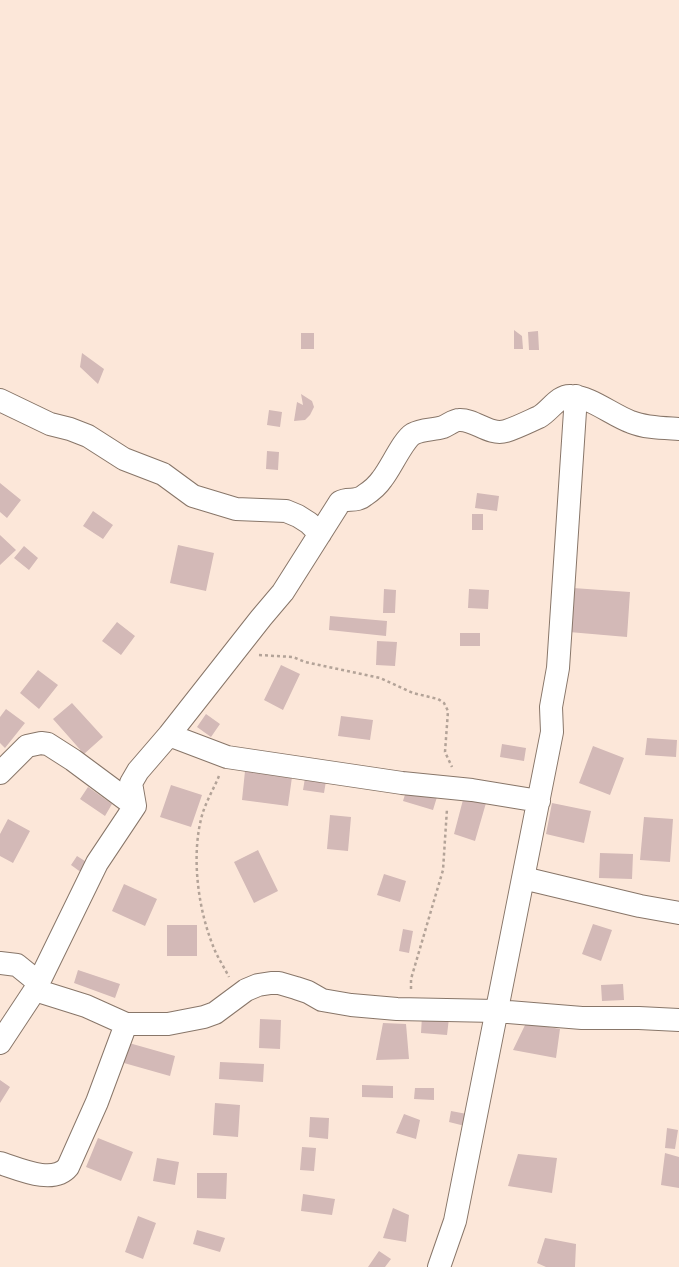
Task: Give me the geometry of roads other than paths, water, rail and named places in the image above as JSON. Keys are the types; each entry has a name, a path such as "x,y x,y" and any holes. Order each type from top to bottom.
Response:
{"street":[{"path":"0,1043 37,986 97,863 135,806 131,783 134,776 169,735 283,592 340,502 344,500 360,499 382,479 407,440 419,431 443,427 459,420 496,432 505,431 539,417 564,396 576,396 630,422 642,426 679,429"},
{"path":"439,1267 455,1221 552,732 551,707 558,668 576,396"},
{"path":"0,400 50,424 70,429 88,436 124,459 163,474 193,496 236,509 286,512 298,516 309,523 320,534"},
{"path":"169,735 227,757 386,781 448,787 539,800"},
{"path":"0,773 27,746 42,743 48,744 73,760 135,806"},
{"path":"523,878 640,906 679,913"},
{"path":"0,963 16,965 37,986 126,1024 168,1024 204,1017 215,1013 246,990 258,985 279,983 308,992 322,1000 351,1005 396,1009 496,1012 582,1018 679,1020"},
{"path":"0,1164 46,1176 56,1175 63,1172 68,1167 97,1102 126,1024"}]}
